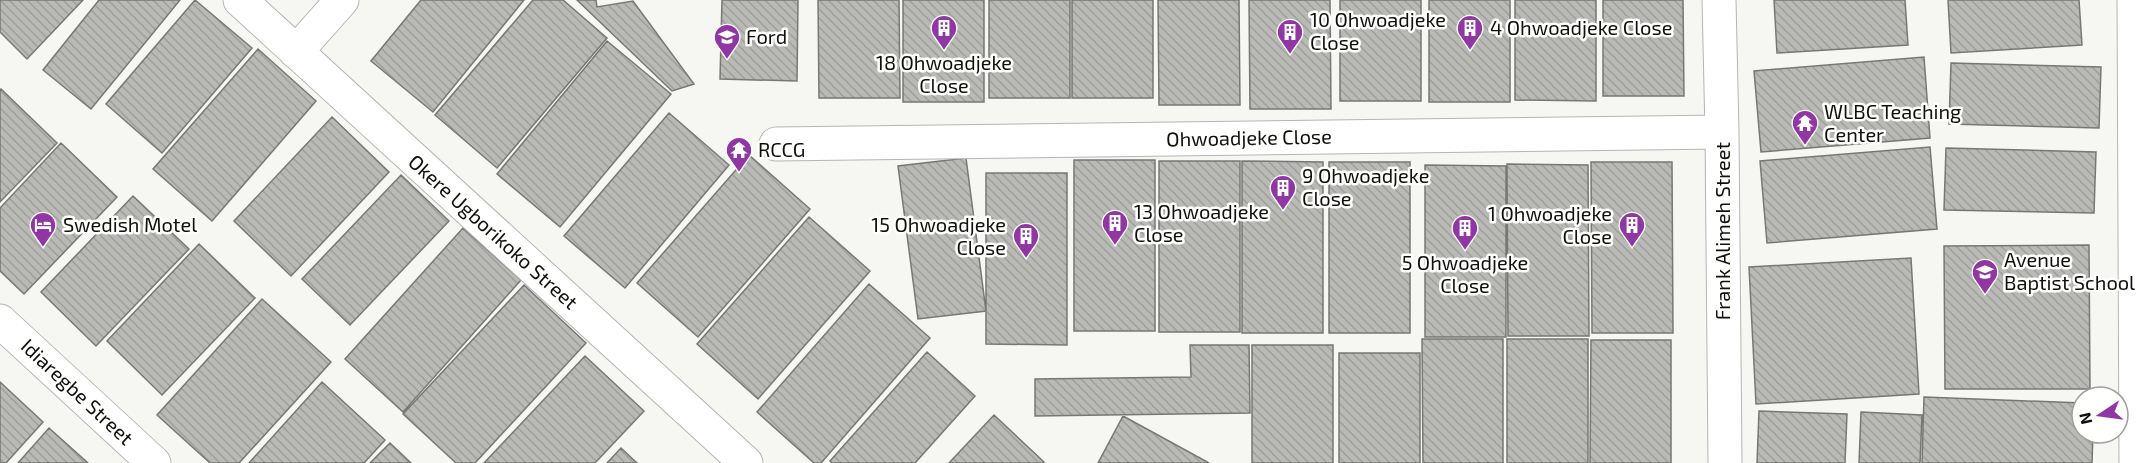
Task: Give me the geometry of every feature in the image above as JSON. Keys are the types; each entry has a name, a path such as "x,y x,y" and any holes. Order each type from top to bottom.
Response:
{"street":[{"name":"Okere Ugborikoko Street","path":"240,0 746,463"},
{"path":"296,52 342,0"},
{"name":"Frank Alimeh Street","path":"1719,0 1725,463"},
{"path":"2134,0 2142,230 2136,463"},
{"name":"Ohwoadjeke Close","path":"776,144 1722,132"},
{"name":"Idiaregbe Street","path":"0,321 154,463"}],"building":[{"path":"0,0 83,0 27,59 0,32"},
{"path":"99,0 180,0 91,109 43,70"},
{"path":"195,0 252,48 162,153 106,104"},
{"path":"421,0 524,0 433,112 371,61"},
{"path":"533,0 563,0 607,38 497,168 435,115"},
{"path":"577,0 596,0 597,7 633,1 694,84 672,91"},
{"path":"722,0 798,0 797,81 720,79"},
{"path":"818,0 899,0 900,98 819,98"},
{"name":"18 Ohwoadjeke Close","path":"903,0 984,0 984,102 903,102"},
{"path":"989,0 1070,0 1070,98 989,98"},
{"path":"1072,0 1153,0 1153,98 1072,98"},
{"path":"1158,0 1239,0 1240,105 1159,105"},
{"name":"10 Ohwoadjeke Close","path":"1249,0 1330,0 1331,109 1250,109"},
{"path":"1340,0 1421,0 1421,101 1340,101"},
{"name":"4 Ohwoadjeke Close","path":"1429,0 1510,0 1510,102 1429,102"},
{"path":"1515,0 1596,0 1596,101 1515,100"},
{"path":"1603,0 1683,0 1684,96 1603,96"},
{"path":"1774,0 1905,0 1908,45 1777,53"},
{"path":"1948,0 2079,0 2082,45 1951,53"},
{"path":"607,41 671,94 560,227 497,174"},
{"path":"258,49 316,101 212,221 153,169"},
{"path":"1924,57 1930,138 1761,152 1754,71"},
{"path":"1951,63 2101,67 2099,128 1949,124"},
{"path":"1,89 57,143 0,202 0,91"},
{"path":"669,113 729,165 625,288 564,236"},
{"path":"332,117 389,172 291,276 234,221"},
{"path":"61,143 117,197 24,294 0,271 0,208"},
{"path":"1930,147 1937,229 1767,243 1760,161"},
{"path":"1946,148 2096,152 2094,213 1944,210"},
{"path":"749,155 810,209 698,337 637,283"},
{"path":"966,158 986,311 918,319 898,166"},
{"name":"13 Ohwoadjeke Close","path":"1074,160 1155,160 1155,331 1074,331"},
{"path":"1159,161 1240,161 1240,332 1159,332"},
{"name":"9 Ohwoadjeke Close","path":"1242,161 1323,162 1323,333 1242,333"},
{"path":"1329,162 1410,162 1410,333 1329,333"},
{"name":"1 Ohwoadjeke Close","path":"1591,162 1672,162 1673,333 1592,333"},
{"path":"1507,164 1588,165 1589,336 1508,336"},
{"name":"5 Ohwoadjeke Close","path":"1425,165 1506,166 1506,337 1425,337"},
{"name":"15 Ohwoadjeke Close","path":"986,173 1067,173 1067,345 986,344"},
{"path":"401,175 449,221 350,325 302,279"},
{"path":"133,196 189,249 96,346 41,292"},
{"path":"809,217 870,271 758,399 697,344"},
{"path":"463,228 521,280 403,412 345,359"},
{"path":"199,244 255,298 162,395 107,341"},
{"path":"2089,245 2090,385 2070,385 2070,389 1945,389 1944,246"},
{"path":"1911,258 1919,394 1756,404 1749,267"},
{"path":"869,284 930,338 821,463 814,463 757,412"},
{"path":"524,285 586,343 475,463 456,463 403,414"},
{"path":"262,299 331,362 239,463 210,463 157,415"},
{"path":"1422,339 1503,339 1503,463 1423,463"},
{"path":"1507,339 1588,339 1588,463 1507,463"},
{"path":"1591,340 1671,340 1671,463 1590,463"},
{"path":"1190,345 1249,345 1250,413 1035,416 1035,379 1191,377"},
{"path":"1252,345 1333,345 1333,463 1252,463"},
{"path":"927,352 975,396 915,463 832,463 830,461"},
{"path":"1339,353 1420,353 1420,463 1339,463"},
{"path":"585,356 644,411 595,463 484,463"},
{"path":"0,382 43,422 6,463 0,463"},
{"path":"322,382 385,440 364,463 249,463"},
{"path":"1924,397 2070,403 2070,445 2093,445 2092,463 1922,463"},
{"path":"1759,411 1847,414 1845,463 1757,463"},
{"path":"1861,412 1922,415 1920,463 1859,463"},
{"path":"994,415 1044,462 949,463"},
{"path":"1123,416 1209,463 1098,463"},
{"path":"49,428 88,463 18,463"},
{"path":"390,443 411,463 370,463"},
{"path":"621,448 637,463 607,463"}],"place":[{"name":"18 Ohwoadjeke Close","path":"944,51"},
{"name":"4 Ohwoadjeke Close","path":"1470,51"},
{"name":"10 Ohwoadjeke Close","path":"1290,55"},
{"name":"Ford","path":"727,60"},
{"name":"WLBC Teaching Center","path":"1805,146"},
{"name":"RCCG","path":"739,173"},
{"name":"9 Ohwoadjeke Close","path":"1283,211"},
{"name":"13 Ohwoadjeke Close","path":"1115,246"},
{"name":"Swedish Motel","path":"43,248"},
{"name":"1 Ohwoadjeke Close","path":"1632,248"},
{"name":"5 Ohwoadjeke Close","path":"1465,251"},
{"name":"15 Ohwoadjeke Close","path":"1026,259"},
{"name":"Avenue Baptist School","path":"1985,295"}]}
